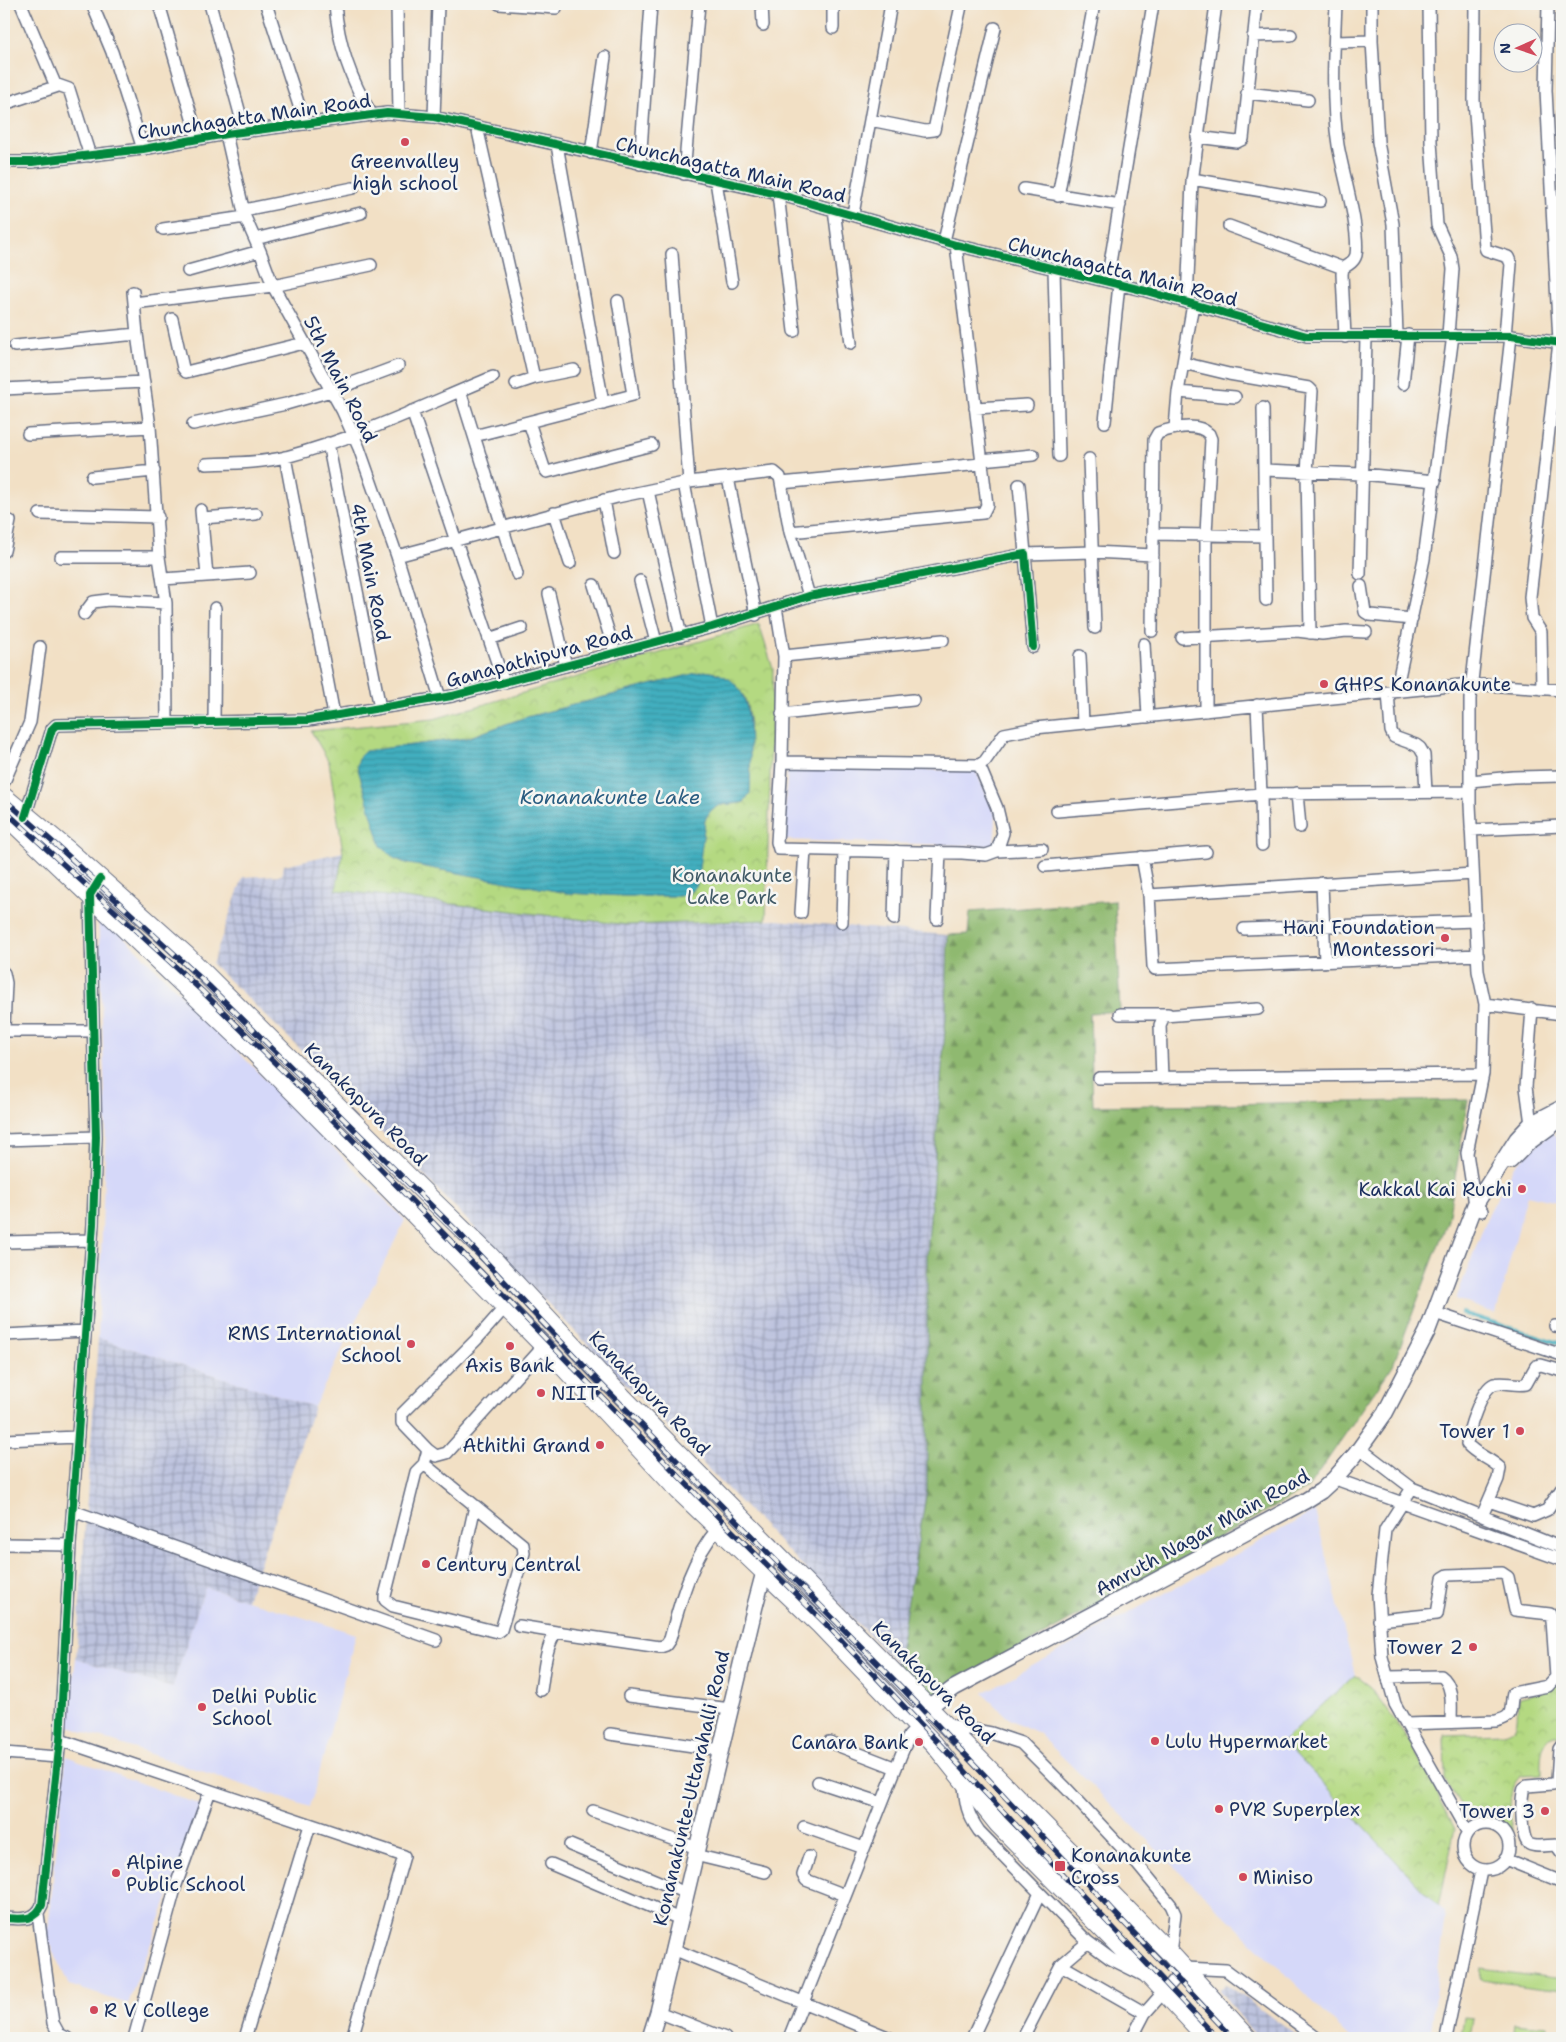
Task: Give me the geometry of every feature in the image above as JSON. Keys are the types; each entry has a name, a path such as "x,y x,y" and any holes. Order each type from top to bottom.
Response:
{"highway":[{"name":"Kanakapura Road","path":"4,797 187,956 428,1196 489,1254 598,1372 948,1725 1185,1968 1248,2038"},
{"path":"4,814 251,1049 506,1306 679,1491 820,1625 934,1744 998,1824 1207,2038"}],"main road":[{"name":"Amruth Nagar Main Road","path":"915,1724 954,1688 1305,1501 1321,1491 1335,1478 1355,1456 1385,1413 1414,1360 1428,1332 1478,1208 1517,1139 1531,1124 1562,1108"},
{"name":"Amruth Nagar Main Road","path":"931,1709 951,1701 1308,1506 1342,1481 1366,1453 1388,1421 1441,1315 1472,1240 1478,1208 1491,1191 1508,1162 1529,1142 1562,1118"},
{"name":"Konanakunte-Uttarahalli Road","path":"650,2038 658,2012 764,1571 772,1546"}],"street":[{"path":"21,4 55,84 58,86"},
{"path":"92,4 112,52 143,149"},
{"path":"159,4 198,139"},
{"path":"210,4 246,132"},
{"path":"266,4 305,124"},
{"path":"336,4 338,30 350,74 372,115"},
{"path":"397,4 399,114"},
{"path":"434,117 438,4"},
{"path":"499,4 556,8"},
{"path":"640,164 651,4"},
{"path":"684,174 699,4"},
{"path":"762,4 763,25"},
{"path":"833,4 833,28"},
{"path":"853,214 891,4"},
{"path":"1058,196 1094,4"},
{"path":"1107,281 1153,4"},
{"path":"1175,428 1190,303 1192,179 1216,4"},
{"path":"1197,138 1240,142 1243,139 1257,4"},
{"path":"1336,4 1334,67 1338,144 1356,235 1356,256 1353,261 1343,268"},
{"path":"1372,4 1372,41 1378,142 1393,224 1404,384"},
{"path":"1426,792 1424,755 1416,745 1394,737 1392,731 1392,692 1412,619 1424,559 1435,481 1451,335 1453,269 1451,256 1437,225 1431,142 1429,4"},
{"path":"1475,4 1474,100 1485,246 1486,250 1491,253 1508,257 1511,264 1508,336 1471,684 1469,787 1478,970 1485,1004 1483,1074 1467,1153 1478,1208"},
{"path":"1542,689 1541,632 1532,618 1530,597 1561,343 1546,90 1548,4"},
{"path":"870,120 934,130 961,6"},
{"path":"944,241 995,28"},
{"path":"1253,36 1291,35"},
{"path":"1335,42 1372,41"},
{"path":"590,153 605,57"},
{"path":"4,104 58,86 70,89 90,156"},
{"path":"1248,93 1308,100"},
{"name":"Chunchagatta Main Road","path":"4,162 32,162 90,156 143,149 226,134 388,113 434,117 778,194 956,245 1119,284 1307,336 1366,338 1402,335 1508,336 1561,343"},
{"path":"478,127 534,378"},
{"name":"5th Main Road","path":"226,134 244,214 273,286 353,434 397,556 440,698"},
{"path":"556,145 603,403"},
{"path":"1192,179 1320,200"},
{"path":"716,181 732,282"},
{"path":"163,229 244,214 353,188"},
{"path":"1024,189 1120,205"},
{"path":"778,194 794,331"},
{"path":"834,209 851,343"},
{"path":"255,239 361,213"},
{"path":"1229,226 1343,268"},
{"path":"790,532 983,513 987,506 956,245"},
{"path":"188,271 260,251"},
{"path":"672,254 687,483 712,628"},
{"path":"167,723 166,603 160,557 150,427 134,298 273,286 371,265"},
{"path":"1343,268 1346,337"},
{"path":"1054,269 1059,456"},
{"path":"1104,422 1119,284"},
{"path":"474,436 633,395 618,301"},
{"path":"172,319 183,368 186,372 304,343"},
{"path":"15,346 137,334"},
{"path":"1366,338 1360,580 1365,612 1412,619"},
{"path":"1183,363 1311,390 1307,473 1310,632"},
{"path":"193,424 286,404 331,391 398,366"},
{"path":"516,384 534,378 574,370"},
{"path":"206,464 285,457 353,434 493,377"},
{"path":"4,389 144,382"},
{"path":"460,390 517,574"},
{"path":"1178,392 1235,397"},
{"path":"975,408 1027,405"},
{"path":"1262,408 1266,600"},
{"path":"412,411 504,683"},
{"path":"529,422 547,472 652,445"},
{"path":"28,434 150,427"},
{"path":"1152,631 1154,440 1158,433 1175,428 1201,428 1210,434 1211,439 1206,534 1206,711"},
{"name":"4th Main Road","path":"328,443 380,708"},
{"path":"781,483 1033,455"},
{"path":"285,457 334,715"},
{"path":"1089,459 1095,628"},
{"path":"1264,470 1362,474 1435,481"},
{"path":"92,477 154,471"},
{"path":"397,556 604,500 687,483 774,472 780,477 790,532 808,596"},
{"path":"728,478 756,615"},
{"path":"1019,486 1033,646"},
{"path":"648,491 682,636"},
{"path":"604,500 614,553"},
{"path":"554,513 570,563"},
{"path":"40,514 158,517"},
{"path":"207,576 201,514 256,514"},
{"path":"4,551 10,521"},
{"path":"1153,534 1266,536"},
{"name":"Ganapathipura Road","path":"26,817 55,725 308,720 440,698 504,683 712,628 756,615 808,596 1026,554 1093,552 1153,555"},
{"path":"61,557 160,557"},
{"path":"163,579 250,573"},
{"path":"640,581 656,642"},
{"path":"594,586 615,653"},
{"path":"549,594 566,666"},
{"path":"84,614 93,602 108,600 166,603"},
{"path":"214,722 215,608"},
{"path":"776,608 784,656 778,847 783,850 940,852 986,855 996,851 1042,849"},
{"path":"489,639 522,628"},
{"path":"1182,638 1206,635 1297,631 1322,634 1346,631 1366,632"},
{"path":"784,656 943,640"},
{"path":"1144,644 1148,717"},
{"path":"4,782 30,722 40,647"},
{"path":"1080,656 1083,723"},
{"path":"782,762 979,764 985,760 1004,734 1028,729 1471,684 1562,690"},
{"path":"782,714 913,700"},
{"path":"1257,706 1262,845"},
{"path":"979,764 997,808 1003,833 996,851"},
{"path":"1057,811 1261,794 1426,792 1469,787 1513,777 1562,776"},
{"path":"1297,793 1300,828"},
{"path":"1471,830 1562,826"},
{"path":"802,913 805,850"},
{"path":"842,922 844,850"},
{"path":"894,919 896,851"},
{"path":"937,919 940,852"},
{"path":"1045,866 1206,852"},
{"path":"1142,857 1149,895 1153,966 1156,969 1478,955"},
{"path":"1149,895 1473,874"},
{"path":"67,2038 59,2034 53,2023 38,1914 42,1905 45,1886 60,1740 70,1545 92,1240 96,1137 90,895 100,879"},
{"path":"1322,883 1325,962"},
{"path":"1244,929 1476,921"},
{"path":"4,973 6,983 4,1027"},
{"path":"1485,1004 1562,1014"},
{"path":"1120,1014 1168,1014 1258,1009"},
{"path":"1531,1124 1526,1087 1532,1010"},
{"path":"1162,1078 1160,1025 1162,1018 1168,1014"},
{"path":"4,1032 92,1031"},
{"path":"1099,1078 1483,1074"},
{"path":"4,1140 96,1137"},
{"path":"4,1242 92,1240"},
{"path":"506,1306 476,1340 402,1414 402,1422 428,1450 436,1456 447,1453 544,1346"},
{"path":"1441,1315 1562,1355"},
{"path":"4,1335 86,1332"},
{"path":"1482,1516 1498,1479 1500,1468 1493,1461 1473,1451 1467,1444 1468,1432 1486,1390 1494,1384 1507,1383 1517,1386 1526,1384 1536,1366 1541,1365 1562,1371"},
{"path":"4,1440 78,1437"},
{"path":"424,1464 523,1545 524,1549 501,1630 494,1632 393,1606 388,1603 384,1596 416,1472 424,1464 428,1450"},
{"path":"1366,1453 1412,1488 1562,1548"},
{"path":"1342,1481 1562,1560"},
{"path":"1412,1488 1385,1530 1378,1595 1382,1657 1395,1704 1468,1833"},
{"path":"1488,1500 1533,1516 1547,1510 1562,1488"},
{"path":"462,1565 476,1506"},
{"path":"73,1511 436,1640"},
{"path":"519,1626 660,1647 666,1645 670,1639 686,1581 705,1544 718,1528"},
{"path":"4,1544 70,1545"},
{"path":"1380,1620 1437,1614 1443,1578 1448,1575 1493,1573 1502,1573 1508,1577 1515,1610 1550,1614 1556,1677 1548,1686 1513,1693 1511,1713 1508,1718 1496,1721 1406,1724"},
{"path":"540,1690 552,1637 556,1632"},
{"path":"1388,1677 1441,1676 1447,1680 1451,1722"},
{"path":"629,1696 730,1709"},
{"path":"789,2038 915,1724"},
{"path":"948,1725 991,1733 1022,1742 1138,1865 1171,1904 1175,1914 1170,1953"},
{"path":"610,1734 720,1750"},
{"path":"60,1740 404,1856 352,2038"},
{"path":"829,1742 896,1768"},
{"path":"1562,1745 1559,1750 1557,1781 1553,1784 1527,1786 1524,1788 1523,1836 1527,1843 1556,1846 1562,1853"},
{"path":"4,1753 58,1758"},
{"path":"818,1782 882,1803"},
{"path":"964,1783 964,1798 969,1816 979,1831 1088,1942 1111,1959 1158,1986"},
{"path":"134,2038 176,1885 210,1791"},
{"path":"593,1811 696,1851 765,1872"},
{"path":"245,2038 310,1824"},
{"path":"1491,1824 1502,1831 1509,1842 1508,1855 1498,1868 1481,1871 1468,1863 1463,1848 1468,1833 1478,1825 1491,1824"},
{"path":"804,1827 864,1848"},
{"path":"570,1845 686,1892"},
{"path":"809,1857 803,1875 806,1880 845,1895"},
{"path":"1506,1859 1562,1882"},
{"path":"551,1864 680,1919"},
{"path":"1446,2038 1481,1871"},
{"path":"972,2038 1040,1893"},
{"path":"4,1918 24,1919 38,1914"},
{"path":"1023,2038 1061,1965 1088,1942"},
{"path":"673,1949 890,2038"},
{"path":"1061,1965 1145,2013"},
{"path":"1132,2038 1158,1986 1185,1968 1226,1970 1317,2038"},
{"path":"658,2012 725,2038"}],"shaded area":[{"path":"788,766 976,771 996,816 994,846 783,840"},
{"path":"343,852 336,890 628,925 776,920 948,935 946,1018 927,1255 927,1490 897,1664 318,1066 212,964 243,877 282,875 284,865"},
{"path":"98,911 405,1220 314,1407 98,1338 106,1126"},
{"path":"1553,1131 1562,1148 1562,1203 1527,1195 1496,1314 1456,1299 1489,1213 1514,1166"},
{"path":"98,1338 314,1407 247,1600 205,1587 172,1688 76,1659"},
{"path":"1315,1511 1355,1675 1284,1741 1445,1913 1430,2038 1350,2038 1038,1733 1011,1720 983,1693"},
{"name":"Delhi Public School","path":"205,1587 356,1634 310,1807 66,1726 76,1659 172,1688"},
{"name":"Alpine Public School","path":"66,1756 203,1806 128,2004 69,1985 47,1939"},
{"path":"1226,1984 1300,2038 1257,2038 1219,1990"}],"green space":[{"name":"Konanakunte Lake Park","path":"759,624 773,669 766,920 628,925 336,890 343,852 329,762 311,731 434,719","holes":["704,671 718,673 744,696 747,705 750,724 744,802 717,806 709,813 705,820 695,888 688,894 679,896 624,896 567,893 402,862 365,751 467,738 523,718"]},
{"path":"1115,901 1120,1011 1090,1013 1093,1106 1468,1100 1448,1220 1393,1365 1308,1488 930,1698 897,1664 927,1490 927,1255 946,1018 948,935 968,934 970,912"},
{"path":"1559,1658 1562,1658 1562,1735 1554,1736 1545,1744 1542,1755 1541,1775 1521,1776 1516,1781 1510,1803 1512,1834 1502,1824 1486,1815 1466,1814 1445,1780 1444,1735 1503,1733 1510,1730 1516,1723 1520,1697 1544,1691"},
{"path":"1355,1675 1371,1687 1410,1742 1455,1828 1439,1907 1283,1741"},
{"path":"1482,1968 1562,1979 1562,1990 1481,1980"},
{"path":"1464,2017 1473,2018 1470,2038 1461,2038"},
{"path":"1515,2023 1546,2026 1545,2038 1513,2038"}],"water":[{"name":"Konanakunte Lake","path":"704,671 719,674 730,680 744,697 749,721 750,793 744,802 717,806 709,813 705,820 697,885 688,894 679,896 624,896 567,893 409,864 395,859 381,846 357,766 359,757 365,751 467,738 523,718"}],"waterway":[{"path":"1462,1313 1562,1344"}],"railway":[{"path":"4,799 209,986 455,1229 598,1381 905,1691 1233,2038"},
{"path":"4,810 202,991 343,1130 732,1531 826,1624 1217,2038"}],"cycle path":[{"path":"4,162 32,162 143,149 226,134 387,113 434,117 778,194 956,245 1146,291 1307,336 1511,336 1562,343"},
{"path":"25,817 52,729 56,725 308,720 452,696 712,627 809,596 1025,554 1033,647"},
{"path":"4,1918 21,1919 31,1917 42,1905 60,1740 70,1545 93,1224 96,1137 90,895 100,879"}],"place":[{"name":"Greenvalley high school","path":"405,142"},
{"name":"GHPS Konanakunte","path":"1324,684"},
{"name":"Hani Foundation Montessori","path":"1445,938"},
{"name":"Kakkal Kai Ruchi","path":"1522,1189"},
{"name":"RMS International School","path":"411,1344"},
{"name":"Axis Bank","path":"510,1346"},
{"name":"NIIT","path":"541,1393"},
{"name":"Tower 1","path":"1520,1431"},
{"name":"Athithi Grand","path":"600,1445"},
{"name":"Century Central","path":"426,1564"},
{"name":"Tower 2","path":"1473,1647"},
{"name":"Delhi Public School","path":"202,1707"},
{"name":"Lulu Hypermarket","path":"1155,1741"},
{"name":"Canara Bank","path":"919,1742"},
{"name":"PVR Superplex","path":"1219,1809"},
{"name":"Tower 3","path":"1545,1811"},
{"name":"Konanakunte Cross","path":"1060,1866"},
{"name":"Alpine Public School","path":"116,1873"},
{"name":"Miniso","path":"1243,1877"},
{"name":"R V College","path":"94,2010"}]}
